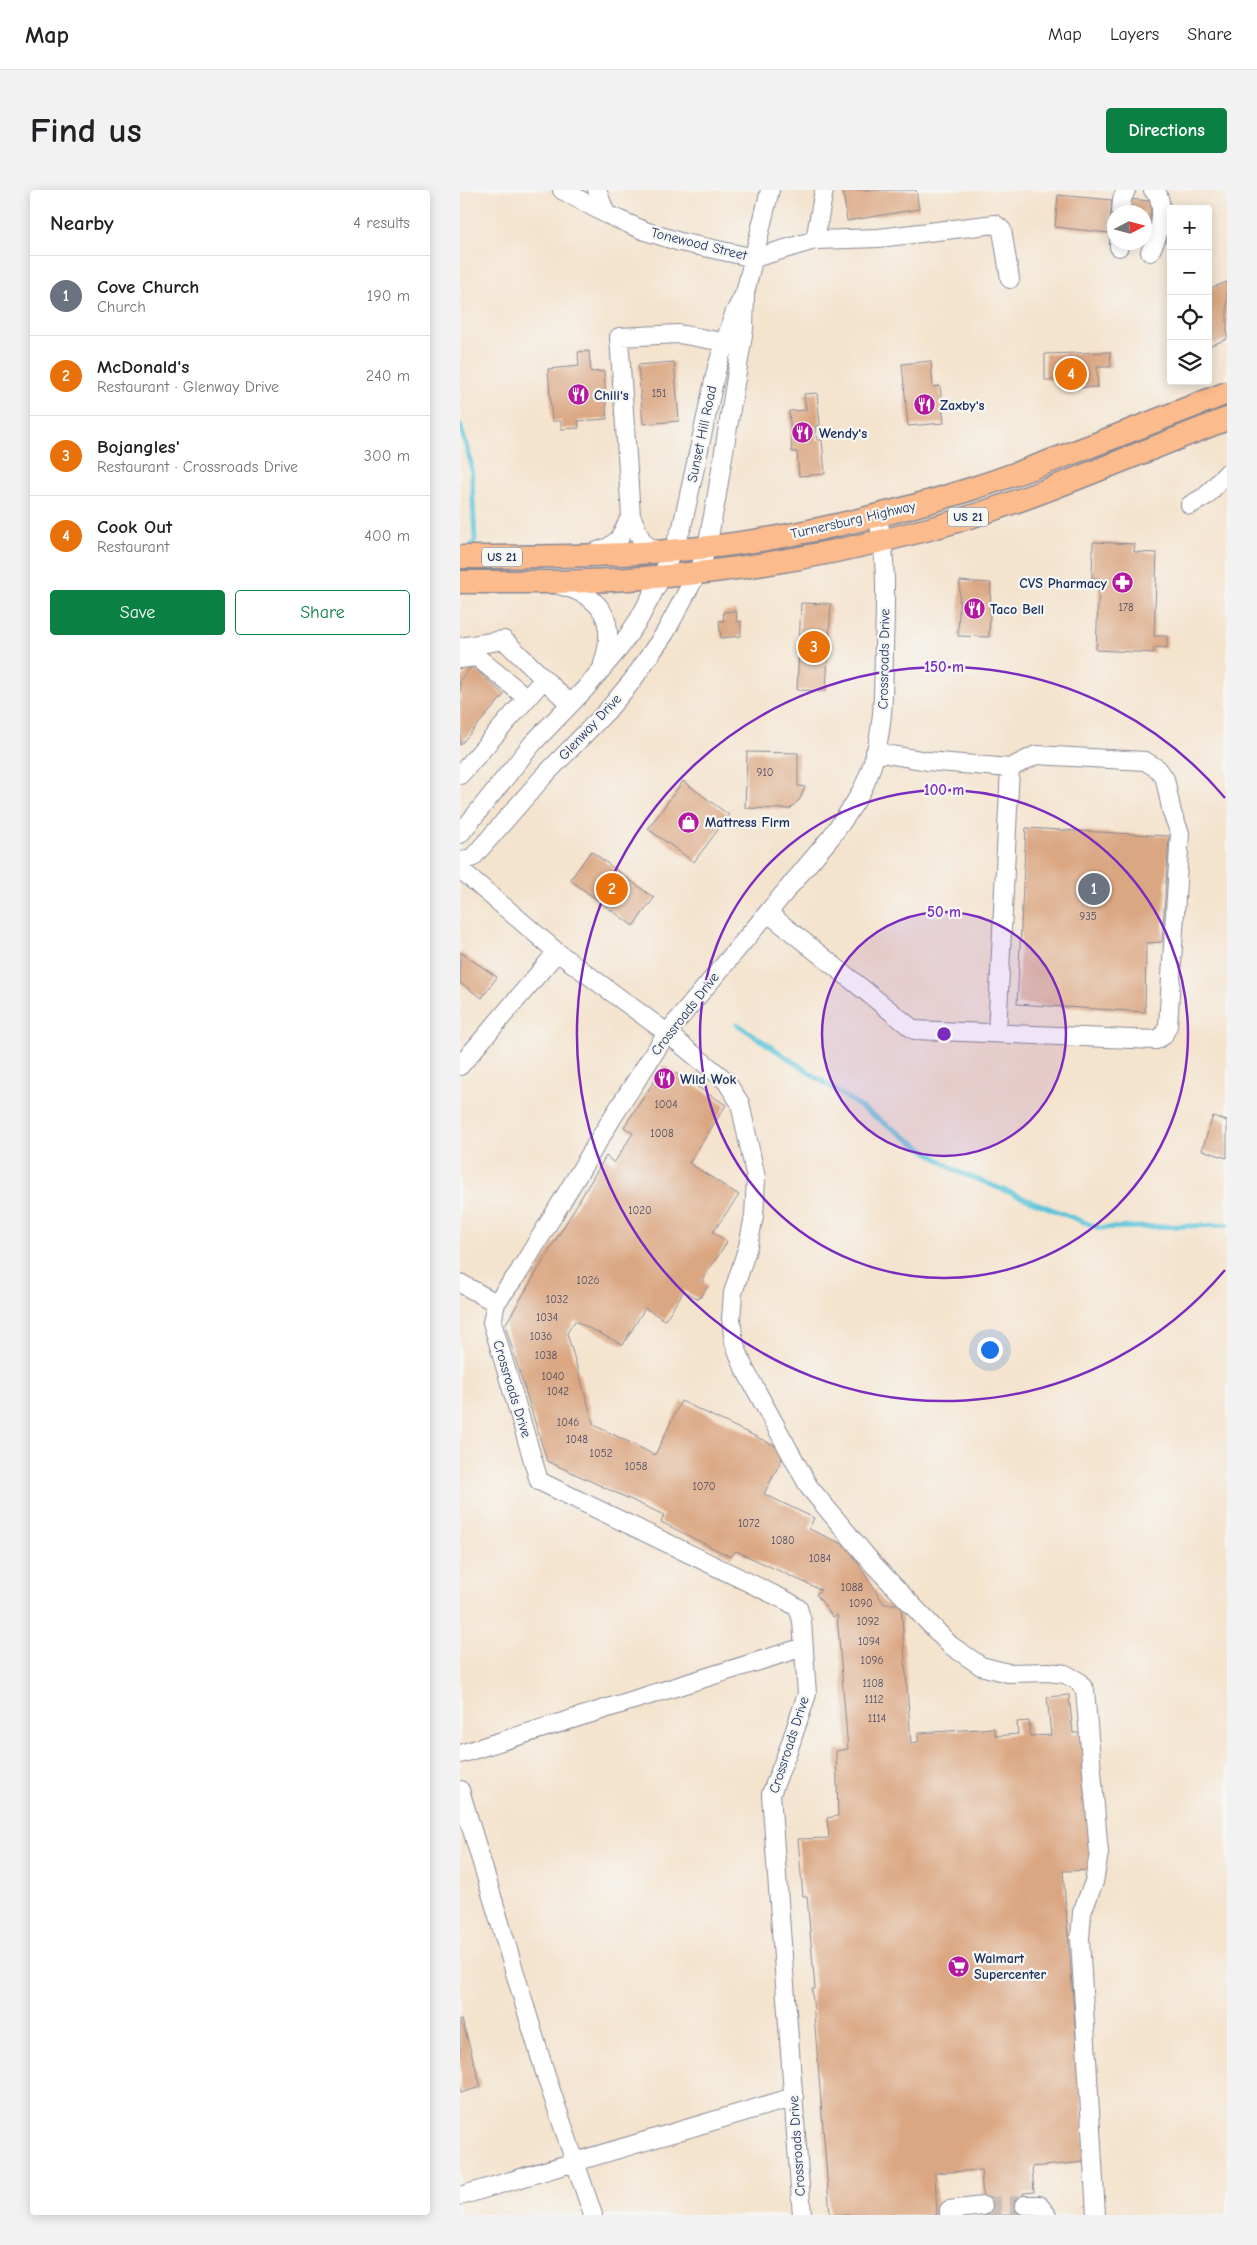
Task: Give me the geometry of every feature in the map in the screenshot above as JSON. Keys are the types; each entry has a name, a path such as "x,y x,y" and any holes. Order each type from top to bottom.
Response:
{"main road":[{"name":"Turnersburg Highway","path":"460,557 543,557 671,551 788,535 878,515 961,492 1013,475 1227,393"},
{"name":"Turnersburg Highway","path":"460,582 533,582 698,573 784,560 882,540 929,529 980,513 1227,419"}],"street":[{"name":"Tonewood Street","path":"562,190 606,214 645,231 680,242 755,258"},
{"path":"597,190 606,214"},
{"name":"Sunset Hill Road","path":"662,576 684,518 724,342 734,314 745,293 770,190"},
{"path":"815,240 824,190"},
{"path":"1122,205 1126,190"},
{"path":"1150,252 1159,235 1162,204 1157,192 1153,190"},
{"path":"755,258 815,240 879,238 995,224 1002,230 1010,280"},
{"name":"Sunset Hill Road","path":"698,573 707,547 742,345 745,293"},
{"path":"671,551 653,549 642,542 630,516 619,337 679,334 724,342"},
{"path":"1190,506 1206,496 1227,473"},
{"name":"Crossroads Drive","path":"802,2215 771,1794 807,1694 802,1621 798,1608 539,1481 492,1322 496,1303 519,1272 614,1115 667,1033 831,837 853,807 871,768 884,718 885,573 878,515"},
{"path":"568,556 599,552 609,548 621,537 630,516"},
{"name":"Glenway Drive","path":"460,862 472,857 607,711 656,648 698,573"},
{"path":"460,834 533,743 600,671 630,632 662,576"},
{"path":"533,582 583,593 601,608 606,620 609,638 607,652 600,671"},
{"path":"460,647 504,640 570,704"},
{"path":"460,658 477,657 527,698"},
{"path":"460,775 544,679"},
{"path":"768,912 914,1030 1156,1040 1163,1036 1168,1026 1180,833 1172,812 1165,779 1158,769 1145,760 1036,755 1010,768 927,761 875,752"},
{"path":"997,1034 1010,768"},
{"path":"460,869 557,952 667,1033 726,1081 740,1103 756,1178 754,1216 748,1246 733,1293 731,1319 734,1342 744,1368 809,1487 873,1564 950,1645 981,1666 1008,1673 1048,1672 1065,1674 1078,1680 1086,1690 1098,1853 1094,1882 1082,1912 1080,1939 1096,2215"},
{"path":"460,1066 557,952"},
{"path":"460,1283 496,1303"},
{"path":"460,1754 804,1647"},
{"path":"460,1790 574,2162 593,2215"},
{"path":"460,2196 794,2097"},
{"path":"948,2215 949,2210 983,2206"}],"building":[{"path":"843,190 916,190 919,209 847,221"},
{"path":"1058,195 1112,200 1112,205 1107,205 1107,233 1055,227"},
{"path":"1127,199 1152,201 1152,205 1126,205"},
{"path":"1227,282 1227,339 1212,345 1212,295 1212,288"},
{"name":"Chili's","path":"589,351 591,372 604,371 607,419 578,421 579,428 561,429 561,421 552,421 548,369 579,366 578,352"},
{"path":"1110,352 1111,367 1097,367 1098,387 1060,388 1060,380 1045,380 1045,354"},
{"name":"Zaxby's","path":"931,361 933,387 940,386 944,423 908,426 902,364"},
{"path":"674,362 679,421 643,424 638,365"},
{"name":"Wendy's","path":"817,393 820,425 815,426 817,440 822,440 825,474 799,476 797,452 792,452 789,411 806,410 804,394"},
{"name":"CVS Pharmacy","path":"1093,542 1135,544 1134,552 1157,553 1154,636 1167,636 1167,648 1154,647 1154,653 1096,650 1099,578 1092,578"},
{"name":"Taco Bell","path":"960,581 991,583 989,637 958,636"},
{"path":"801,603 831,604 826,691 797,690"},
{"path":"736,611 737,622 741,621 741,636 721,638 719,621 724,621 723,612"},
{"path":"472,666 504,695 460,745 460,680"},
{"path":"747,752 798,753 798,786 805,787 800,799 790,809 745,808"},
{"name":"Mattress Firm","path":"683,781 729,815 694,862 648,829"},
{"path":"1026,828 1169,836 1162,942 1146,943 1145,1012 1017,1004"},
{"path":"591,851 654,898 633,926 570,880"},
{"path":"460,952 497,977 482,998 460,983"},
{"path":"664,1066 726,1105 689,1163 739,1195 713,1232 727,1242 702,1280 708,1286 699,1299 684,1291 665,1320 645,1308 623,1345 575,1321 567,1333 594,1425 655,1455 681,1401 786,1451 764,1494 814,1518 809,1529 847,1546 884,1604 901,1604 911,1743 918,1742 918,1733 994,1728 996,1736 1018,1734 1017,1722 1029,1721 1030,1736 1051,1735 1047,1697 1069,1695 1073,1733 1085,1733 1096,1870 1063,1871 1086,2162 1032,2167 1034,2192 1023,2193 1025,2215 984,2215 981,2170 935,2173 937,2215 830,2215 812,1989 815,1989 807,1896 803,1896 798,1839 829,1838 827,1818 838,1816 836,1751 848,1749 837,1615 833,1617 816,1594 821,1590 736,1551 731,1557 661,1522 664,1515 547,1461 505,1325 606,1156 614,1163 633,1133 624,1127"},
{"path":"1213,1116 1227,1121 1227,1158 1202,1150"},
{"path":"460,2020 462,2020 481,2087 460,2093"}],"waterway":[{"path":"460,425 471,462 475,540 469,551"},
{"path":"737,1024 956,1171 1099,1228 1227,1225"}],"tunnel":[{"path":"983,2206 1024,2205"}],"place":[{"name":"Cook Out","path":"1071,374"},
{"name":"Chili's","path":"578,395"},
{"name":"Zaxby's","path":"924,405"},
{"name":"Wendy's","path":"803,433"},
{"name":"CVS Pharmacy","path":"1123,583"},
{"name":"Taco Bell","path":"974,609"},
{"name":"Bojangles'","path":"814,647"},
{"name":"Mattress Firm","path":"689,822"},
{"name":"McDonald's","path":"612,889"},
{"name":"Cove Church","path":"1094,889"},
{"name":"Wild Wok","path":"664,1079"},
{"name":"Walmart Supercenter","path":"958,1966"}]}
